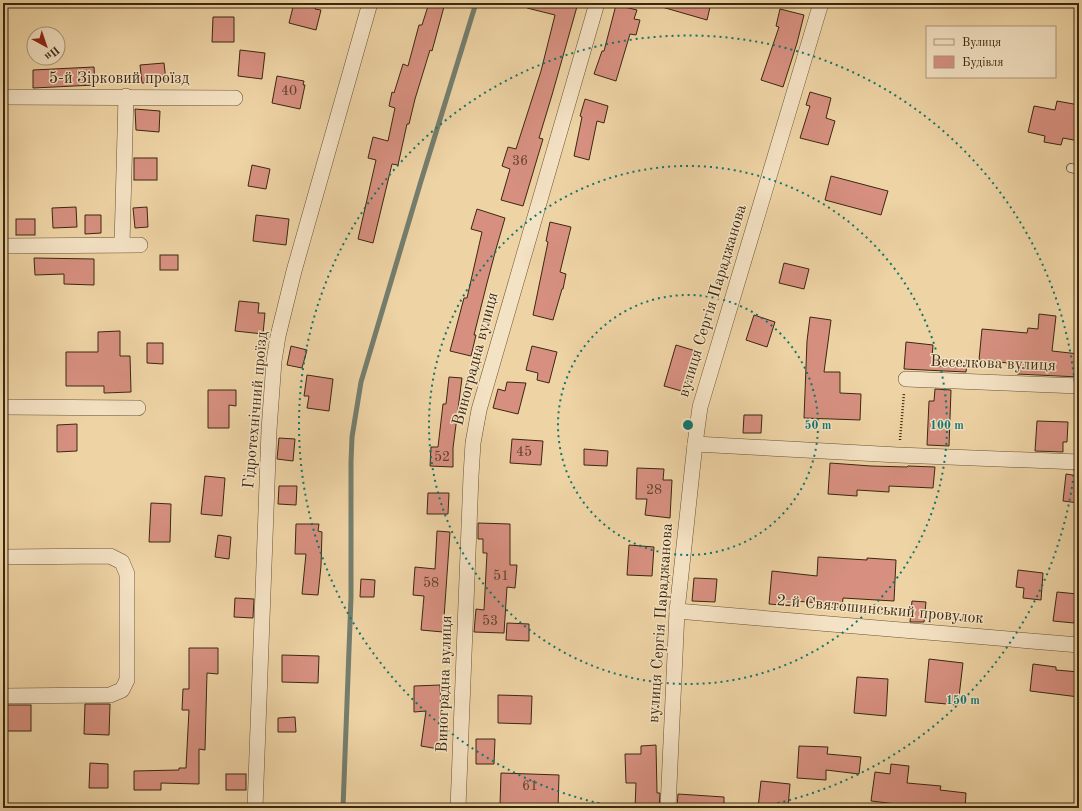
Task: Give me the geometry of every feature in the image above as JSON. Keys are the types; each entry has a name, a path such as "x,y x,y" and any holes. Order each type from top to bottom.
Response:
{"street":[{"name":"Гідротехнічний проїзд","path":"255,808 269,430 274,362 278,336 294,271 370,3"},
{"name":"Виноградна вулиця","path":"458,808 471,476 476,426 481,402 597,3"},
{"name":"вулиця Сергія Параджанова","path":"668,808 677,611 700,407 821,3"},
{"path":"122,244 126,96"},
{"name":"5-й Зірковий проїзд","path":"3,97 126,96 235,98"},
{"path":"3,246 140,245"},
{"name":"Веселкова вулиця","path":"906,379 1079,386"},
{"path":"3,407 138,408"},
{"path":"695,444 755,446 898,455 1079,462"},
{"path":"3,558 110,556 122,562 127,574 127,680 122,690 110,696 3,696"},
{"name":"2-й Святошинський провулок","path":"677,611 1079,645"}],"path":[{"path":"898,455 906,379"}],"building":[{"path":"294,3 317,3 315,9 321,10 316,30 289,23"},
{"path":"429,3 445,3 432,51 430,50 409,124 407,124 398,165 392,164 373,243 358,239 376,160 368,158 373,137 388,141 395,108 389,106 392,92 394,93 403,64 408,66 419,25 422,25"},
{"path":"527,3 578,3 539,138 543,139 523,206 501,200 510,169 502,166 508,147 516,149 541,71 555,15 527,8"},
{"path":"663,3 711,3 707,20 662,7"},
{"path":"616,5 637,10 634,19 640,20 636,35 630,34 616,81 594,74 602,51 604,51"},
{"path":"780,9 804,15 783,87 761,80 779,27 776,26"},
{"path":"213,17 234,17 234,42 212,42"},
{"path":"240,50 265,53 262,79 238,76"},
{"path":"164,63 166,81 142,83 140,65"},
{"path":"94,67 95,85 33,88 33,70"},
{"path":"277,76 304,81 303,85 305,85 300,109 272,103"},
{"path":"810,92 831,98 826,118 835,121 828,145 800,138 810,106 806,105"},
{"path":"585,99 608,106 604,123 597,121 589,160 574,156 582,117 580,116"},
{"path":"1057,101 1079,105 1079,141 1063,138 1061,145 1044,142 1045,136 1028,132 1034,106 1055,110"},
{"path":"135,109 160,111 159,132 136,130"},
{"path":"134,158 157,158 157,180 134,180"},
{"path":"252,165 270,169 266,189 248,186"},
{"path":"831,176 888,191 881,215 825,200"},
{"path":"76,207 77,227 53,228 52,208"},
{"path":"147,207 148,227 135,228 133,208"},
{"path":"477,209 505,218 474,335 476,335 471,356 450,351 464,298 467,298 482,232 471,229"},
{"path":"85,215 101,215 101,233 85,234"},
{"path":"256,215 289,219 286,245 253,241"},
{"path":"16,219 35,219 35,235 16,235"},
{"path":"550,222 571,227 560,272 566,274 553,320 533,315 548,242 546,241"},
{"path":"160,255 178,255 178,270 160,270"},
{"path":"34,258 94,259 94,285 64,284 64,274 35,275"},
{"path":"784,263 809,269 804,289 779,283"},
{"path":"239,301 259,303 258,313 265,313 263,334 235,331"},
{"path":"1039,314 1056,316 1052,351 1079,354 1079,377 1017,374 1018,364 979,360 982,329 1027,333 1028,328 1038,329"},
{"path":"754,315 775,322 767,347 746,340"},
{"path":"810,317 831,320 824,372 840,372 840,393 861,394 860,420 804,418 807,341"},
{"path":"120,331 120,356 130,356 131,392 104,393 104,386 66,386 66,352 98,352 98,332"},
{"path":"906,342 933,345 932,358 967,363 966,372 904,369"},
{"path":"147,343 163,343 163,364 147,363"},
{"path":"676,345 699,352 698,358 700,358 695,374 690,373 685,392 664,386"},
{"path":"291,346 307,350 302,368 287,365"},
{"path":"532,346 557,352 549,383 537,380 538,373 526,370"},
{"path":"307,375 333,379 329,411 307,408 309,396 304,396"},
{"path":"449,377 462,378 453,448 453,467 430,466 431,447 438,447 443,404 446,404"},
{"path":"507,382 526,383 518,414 493,408 498,389 505,391"},
{"path":"935,389 951,390 949,446 927,445 929,401 934,401"},
{"path":"208,390 236,390 236,406 229,405 229,428 208,428"},
{"path":"744,415 762,415 761,433 743,433"},
{"path":"1037,421 1068,422 1067,442 1063,442 1063,452 1035,451"},
{"path":"77,424 77,451 57,452 57,425"},
{"path":"279,438 295,439 293,461 277,459"},
{"path":"512,439 543,441 541,465 510,463"},
{"path":"584,449 608,451 607,466 584,465"},
{"path":"830,463 871,466 935,467 933,488 889,486 889,492 857,490 857,496 828,494"},
{"path":"637,468 664,469 663,480 672,480 670,518 645,515 647,499 636,499"},
{"path":"1066,474 1079,476 1079,503 1063,501"},
{"path":"205,476 225,478 222,516 201,514"},
{"path":"279,486 297,486 296,505 278,504"},
{"path":"428,493 449,493 448,514 427,514"},
{"path":"151,503 171,504 170,542 149,542"},
{"path":"478,523 510,524 510,565 517,565 515,588 507,587 504,633 474,632 476,609 484,610 487,553 483,553 483,539 478,539"},
{"path":"296,524 319,524 318,531 322,532 318,595 302,594 306,554 295,554"},
{"path":"437,531 450,532 443,632 421,630 424,596 413,595 415,567 435,569"},
{"path":"218,535 231,537 229,559 215,557"},
{"path":"629,545 654,547 652,576 627,575"},
{"path":"818,557 896,560 894,601 843,598 842,608 821,606 821,603 794,601 794,606 769,604 772,571 817,576"},
{"path":"1018,570 1043,573 1041,600 1023,598 1024,588 1016,587"},
{"path":"694,578 717,579 715,602 692,601"},
{"path":"361,579 375,580 374,597 360,597"},
{"path":"1057,592 1078,594 1074,623 1053,621"},
{"path":"235,598 254,599 253,618 234,617"},
{"path":"912,601 926,602 924,622 910,622"},
{"path":"507,623 529,624 529,641 506,640"},
{"path":"189,648 218,648 218,674 207,673 205,750 199,749 199,784 161,783 161,790 134,790 134,771 179,770 179,768 186,768 189,710 182,710 183,689 189,689"},
{"path":"282,655 319,656 318,683 282,682"},
{"path":"929,659 963,663 958,705 925,702"},
{"path":"1033,664 1056,667 1056,670 1079,672 1079,697 1030,691"},
{"path":"857,677 888,679 886,716 854,713"},
{"path":"440,685 442,728 439,749 421,746 426,711 414,712 414,686"},
{"path":"498,695 532,696 531,724 498,723"},
{"path":"85,704 110,704 109,735 84,734"},
{"path":"3,705 31,705 31,731 3,731"},
{"path":"295,717 296,732 278,732 278,718"},
{"path":"476,739 495,739 494,764 476,764"},
{"path":"656,745 657,793 660,793 659,808 635,808 636,783 626,783 625,754 641,754 641,746"},
{"path":"799,746 828,747 827,754 861,757 859,774 826,770 826,780 797,778"},
{"path":"90,763 108,764 108,788 89,788"},
{"path":"891,764 909,766 907,783 941,786 940,790 966,793 965,808 930,808 871,801 875,772 890,774"},
{"path":"501,773 559,775 558,808 500,805"},
{"path":"226,774 246,774 246,790 226,790"},
{"path":"761,781 790,784 788,808 758,808"},
{"path":"678,794 724,797 724,808 677,808"}],"waterway":[{"path":"343,808 351,597 352,437 361,382 476,3"}]}
